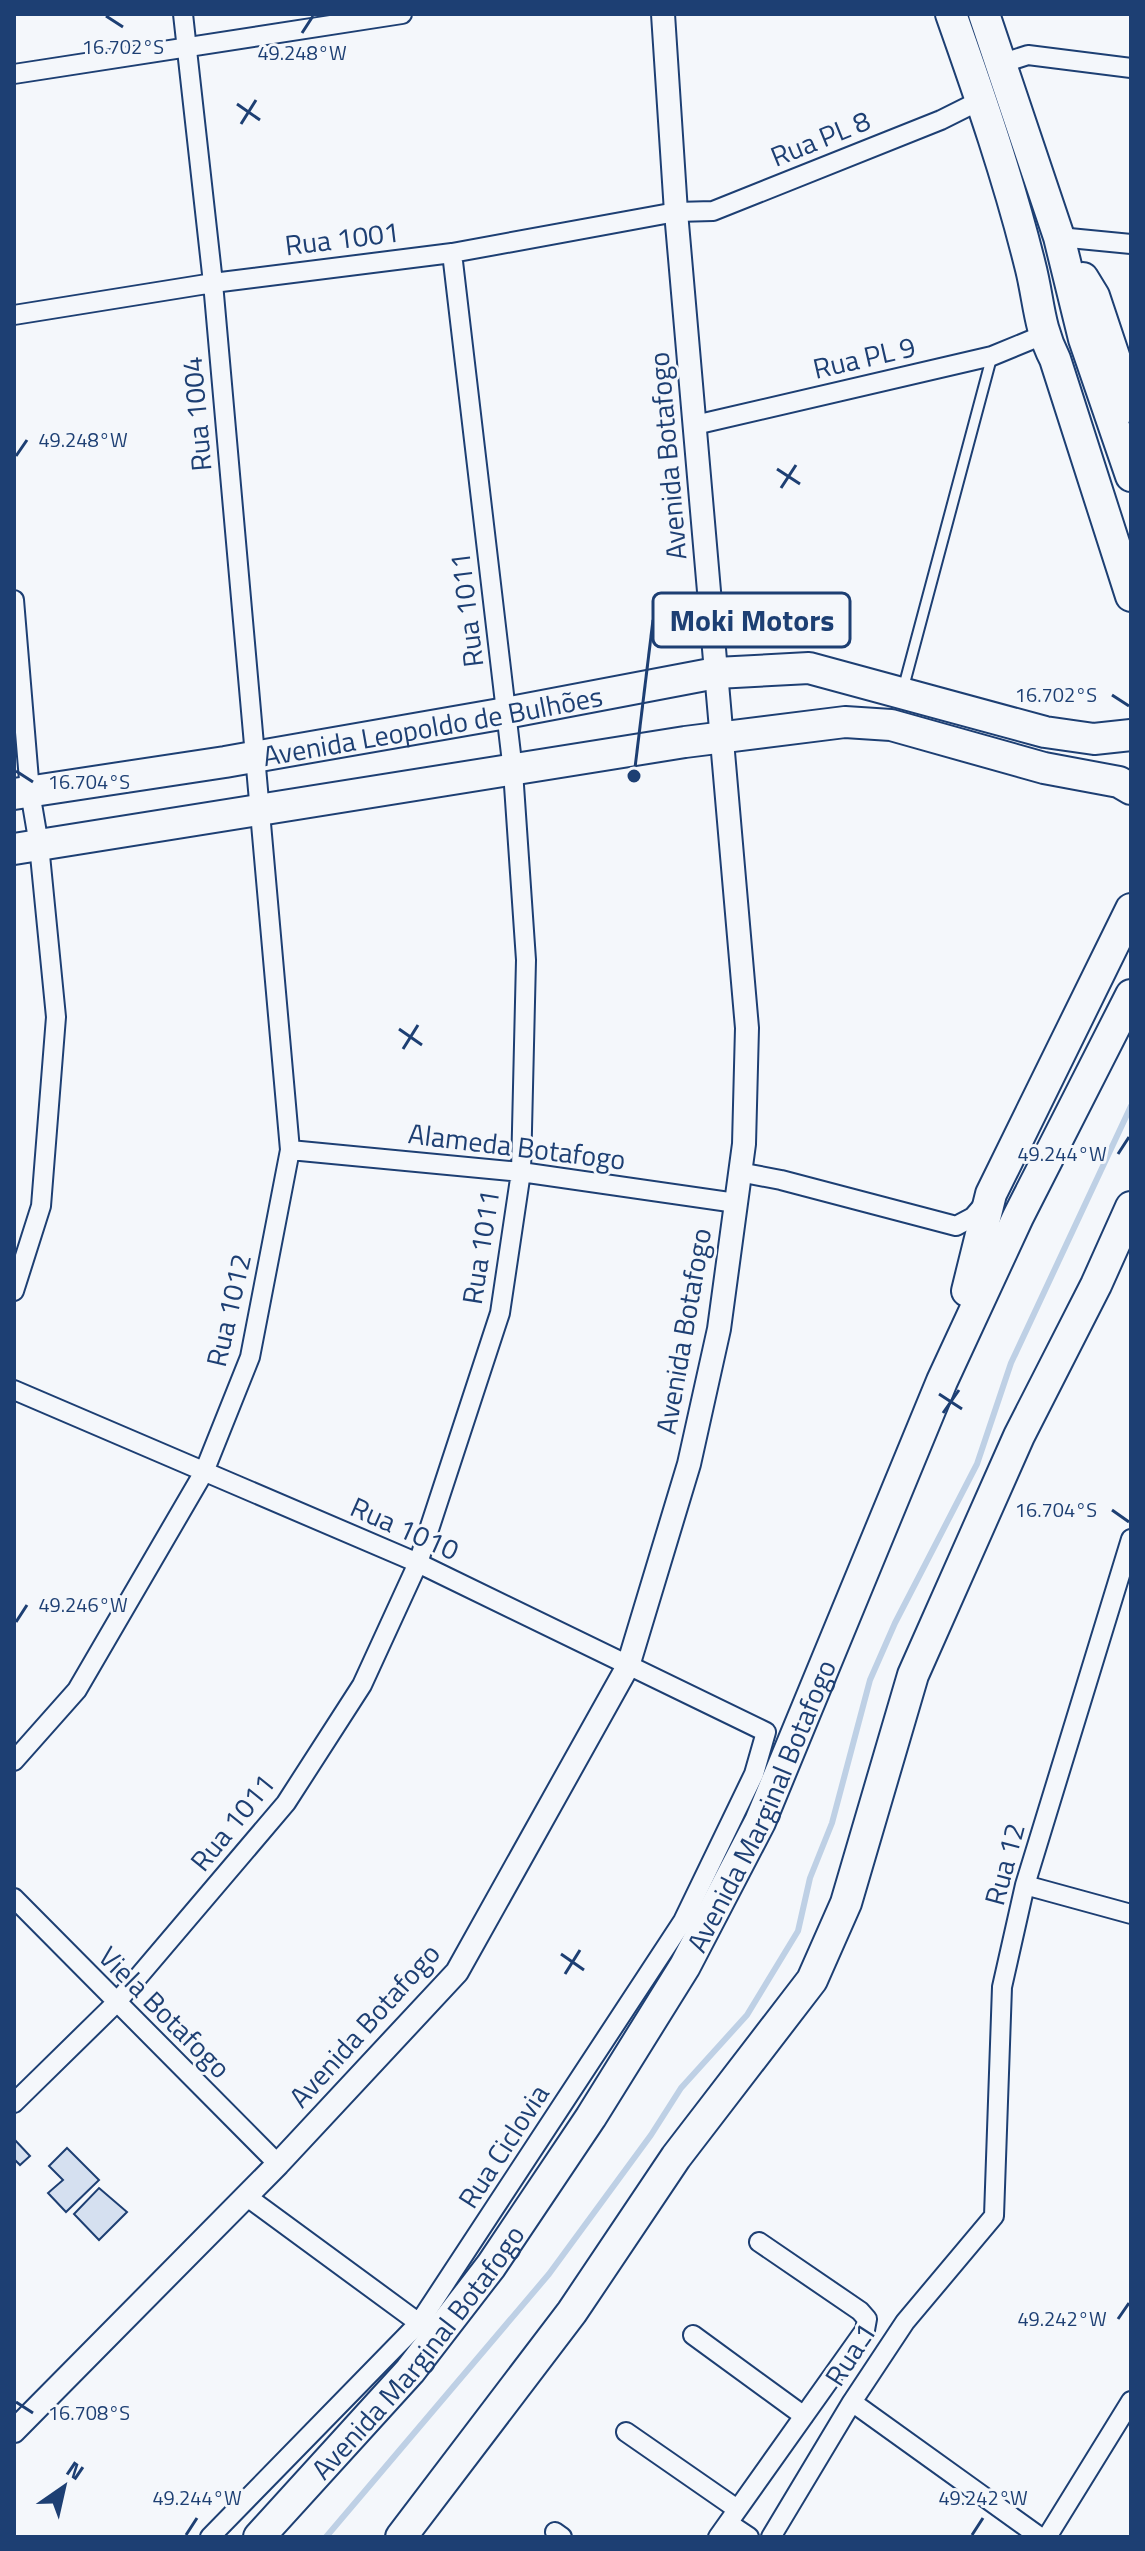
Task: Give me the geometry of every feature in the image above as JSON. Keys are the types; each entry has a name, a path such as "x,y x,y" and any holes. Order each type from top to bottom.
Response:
{"main road":[{"path":"951,14 981,100 1030,266 1043,335 1055,359 1131,596"},
{"path":"984,14 1059,237 1078,347 1131,530"},
{"path":"1059,237 1094,296 1131,407"},
{"path":"1030,266 1078,347 1131,476"},
{"name":"Avenida Leopoldo de Bulhões","path":"22,793 506,713 716,673 809,668 1045,732 1094,739 1131,735"},
{"name":"Avenida Leopoldo de Bulhões","path":"27,847 723,737 845,722 891,725 1044,768 1119,782 1131,789"},
{"path":"942,1381 985,1230 991,1194 1131,909"},
{"name":"Avenida Marginal Botafogo","path":"259,2537 410,2371 482,2278 591,2117 685,1966 760,1822 942,1381 1018,1217 1131,995"},
{"path":"401,2537 572,2312 676,2157 812,1980 846,1903 913,1675 1019,1436 1096,1285 1131,1207"},
{"path":"1096,1285 1131,1237"}],"street":[{"name":"Rua 1004","path":"183,14 213,283 256,756 258,811"},
{"path":"14,74 402,14"},
{"name":"Avenida Botafogo","path":"14,2431 278,2164 457,1972 628,1666 689,1464 719,1329 744,1144 747,1028 676,212 663,14"},
{"path":"1000,64 1028,55 1131,68"},
{"name":"Rua PL 8","path":"676,212 713,211 941,120 981,100"},
{"name":"Rua 1001","path":"14,315 213,283 452,253 676,212"},
{"path":"1059,237 1131,244"},
{"name":"Rua 1011","path":"14,2103 116,2003 286,1803 362,1685 418,1563 500,1313 521,1172 526,960 513,771 452,253"},
{"name":"Rua PL 9","path":"695,425 992,356 1043,335"},
{"path":"14,600 27,847 56,1017 41,1206 14,1291"},
{"name":"Rua 1012","path":"14,1761 77,1690 204,1472 250,1357 290,1150 258,811"},
{"name":"Alameda Botafogo","path":"290,1150 521,1172 736,1203"},
{"path":"739,1172 956,1226 973,1217 991,1194"},
{"name":"Rua 1010","path":"14,1390 418,1563 766,1732"},
{"name":"Rua 12","path":"994,2216 1002,1987 1025,1885 1131,1539"},
{"name":"Rua Ciclovia","path":"210,2537 419,2323 683,1921 754,1774 766,1732"},
{"path":"1025,1885 1131,1914"},
{"name":"Viela Botafogo","path":"14,1898 278,2164"},
{"path":"246,2196 419,2323"},
{"name":"Rua 1","path":"771,2537 852,2402 905,2322 994,2216"},
{"path":"728,2523 865,2330 867,2319 860,2311 759,2242"},
{"path":"693,2335 804,2416"},
{"path":"1047,2537 1131,2401"},
{"path":"852,2402 1040,2537"},
{"path":"626,2432 728,2523 749,2537"}],"lane":[{"path":"901,694 992,356"}],"building":[{"path":"14,2139 30,2156 20,2165 14,2159"},
{"path":"67,2148 99,2180 66,2212 48,2193 63,2180 49,2166"},
{"path":"99,2188 127,2212 99,2240 74,2214"}],"waterway":[{"path":"326,2537 549,2274 651,2135 681,2088 747,2015 798,1931 810,1878 832,1823 870,1680 895,1623 977,1464 1011,1363 1131,1106"}],"place":[{"name":"Moki Motors","path":"634,776"}]}
